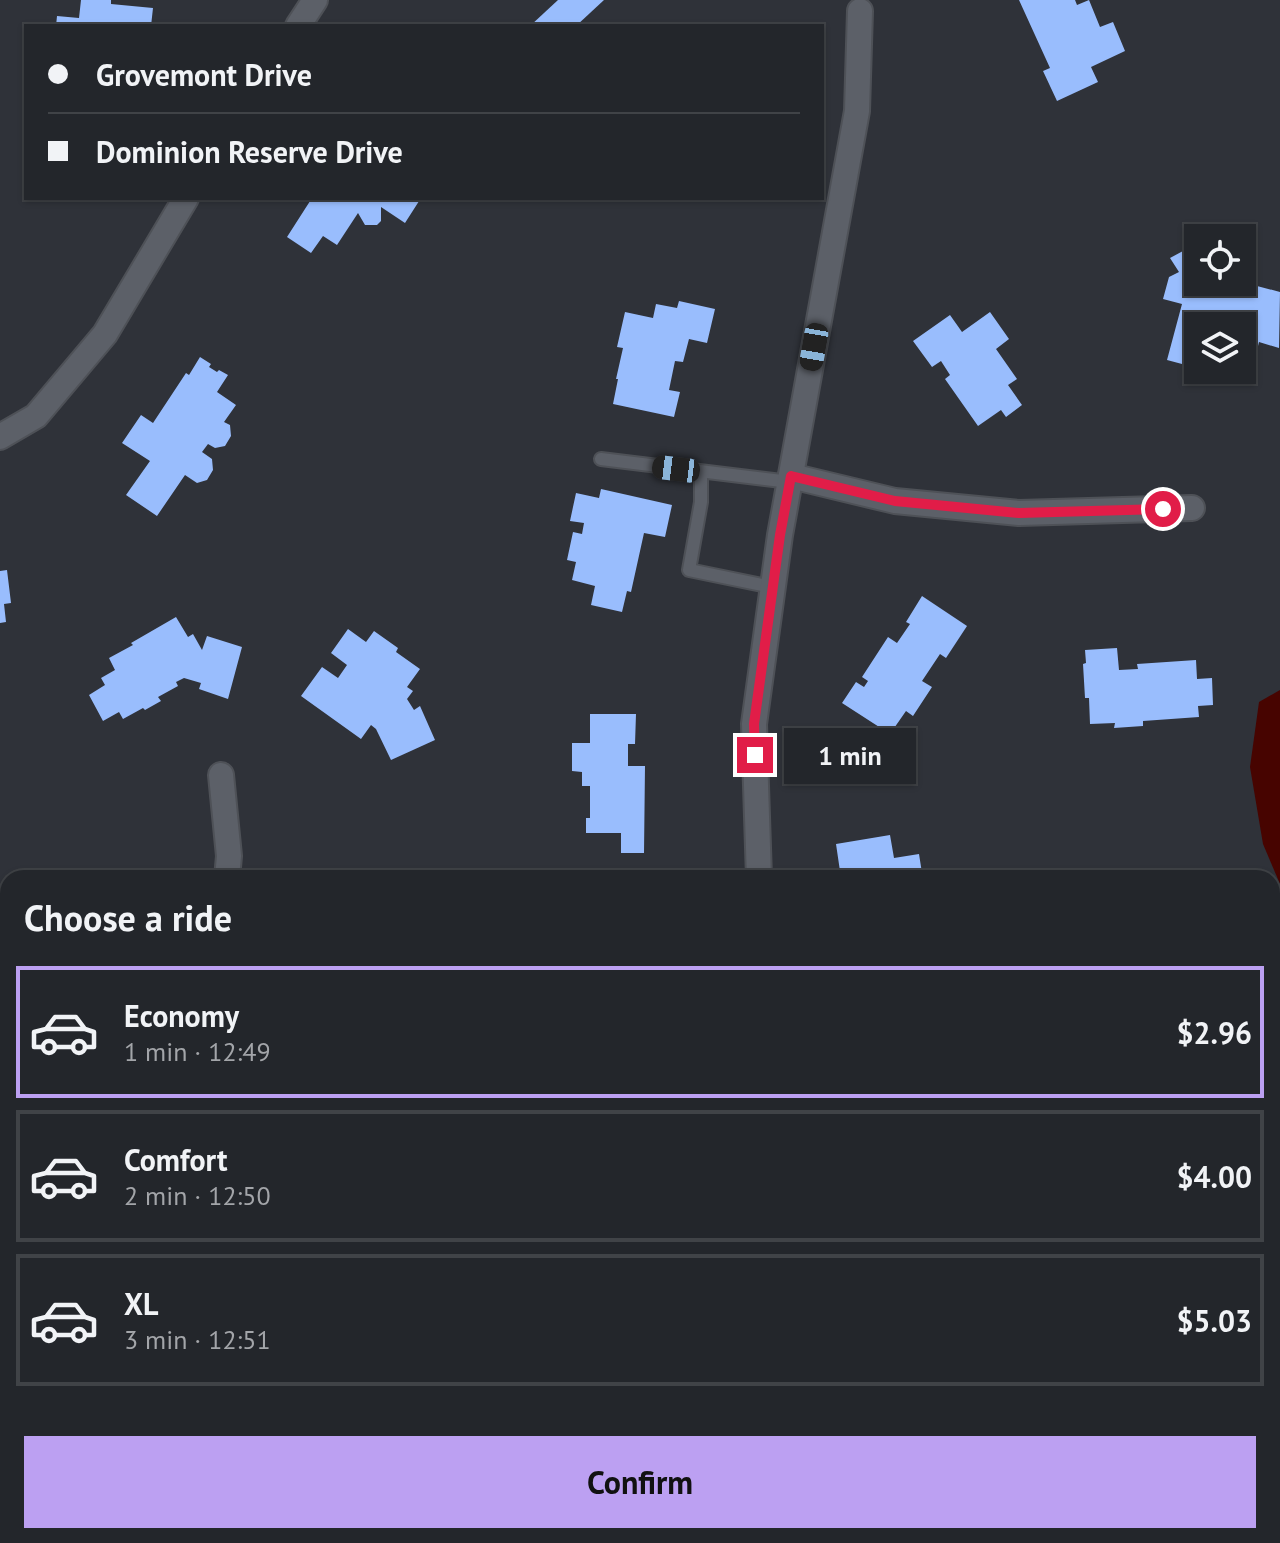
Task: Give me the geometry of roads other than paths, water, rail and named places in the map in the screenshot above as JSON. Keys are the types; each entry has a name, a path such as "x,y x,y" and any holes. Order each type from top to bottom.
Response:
{"street":[{"path":"299,24 315,0"},
{"path":"759,870 754,724 772,587 857,111 858,5"},
{"path":"0,437 36,416 105,334 185,200"},
{"path":"791,479 895,501 1019,513 1192,508"},
{"path":"221,775 228,870"}],"lane":[{"path":"601,459 701,472 791,479"},
{"path":"701,472 701,502 689,570 772,587"}]}
